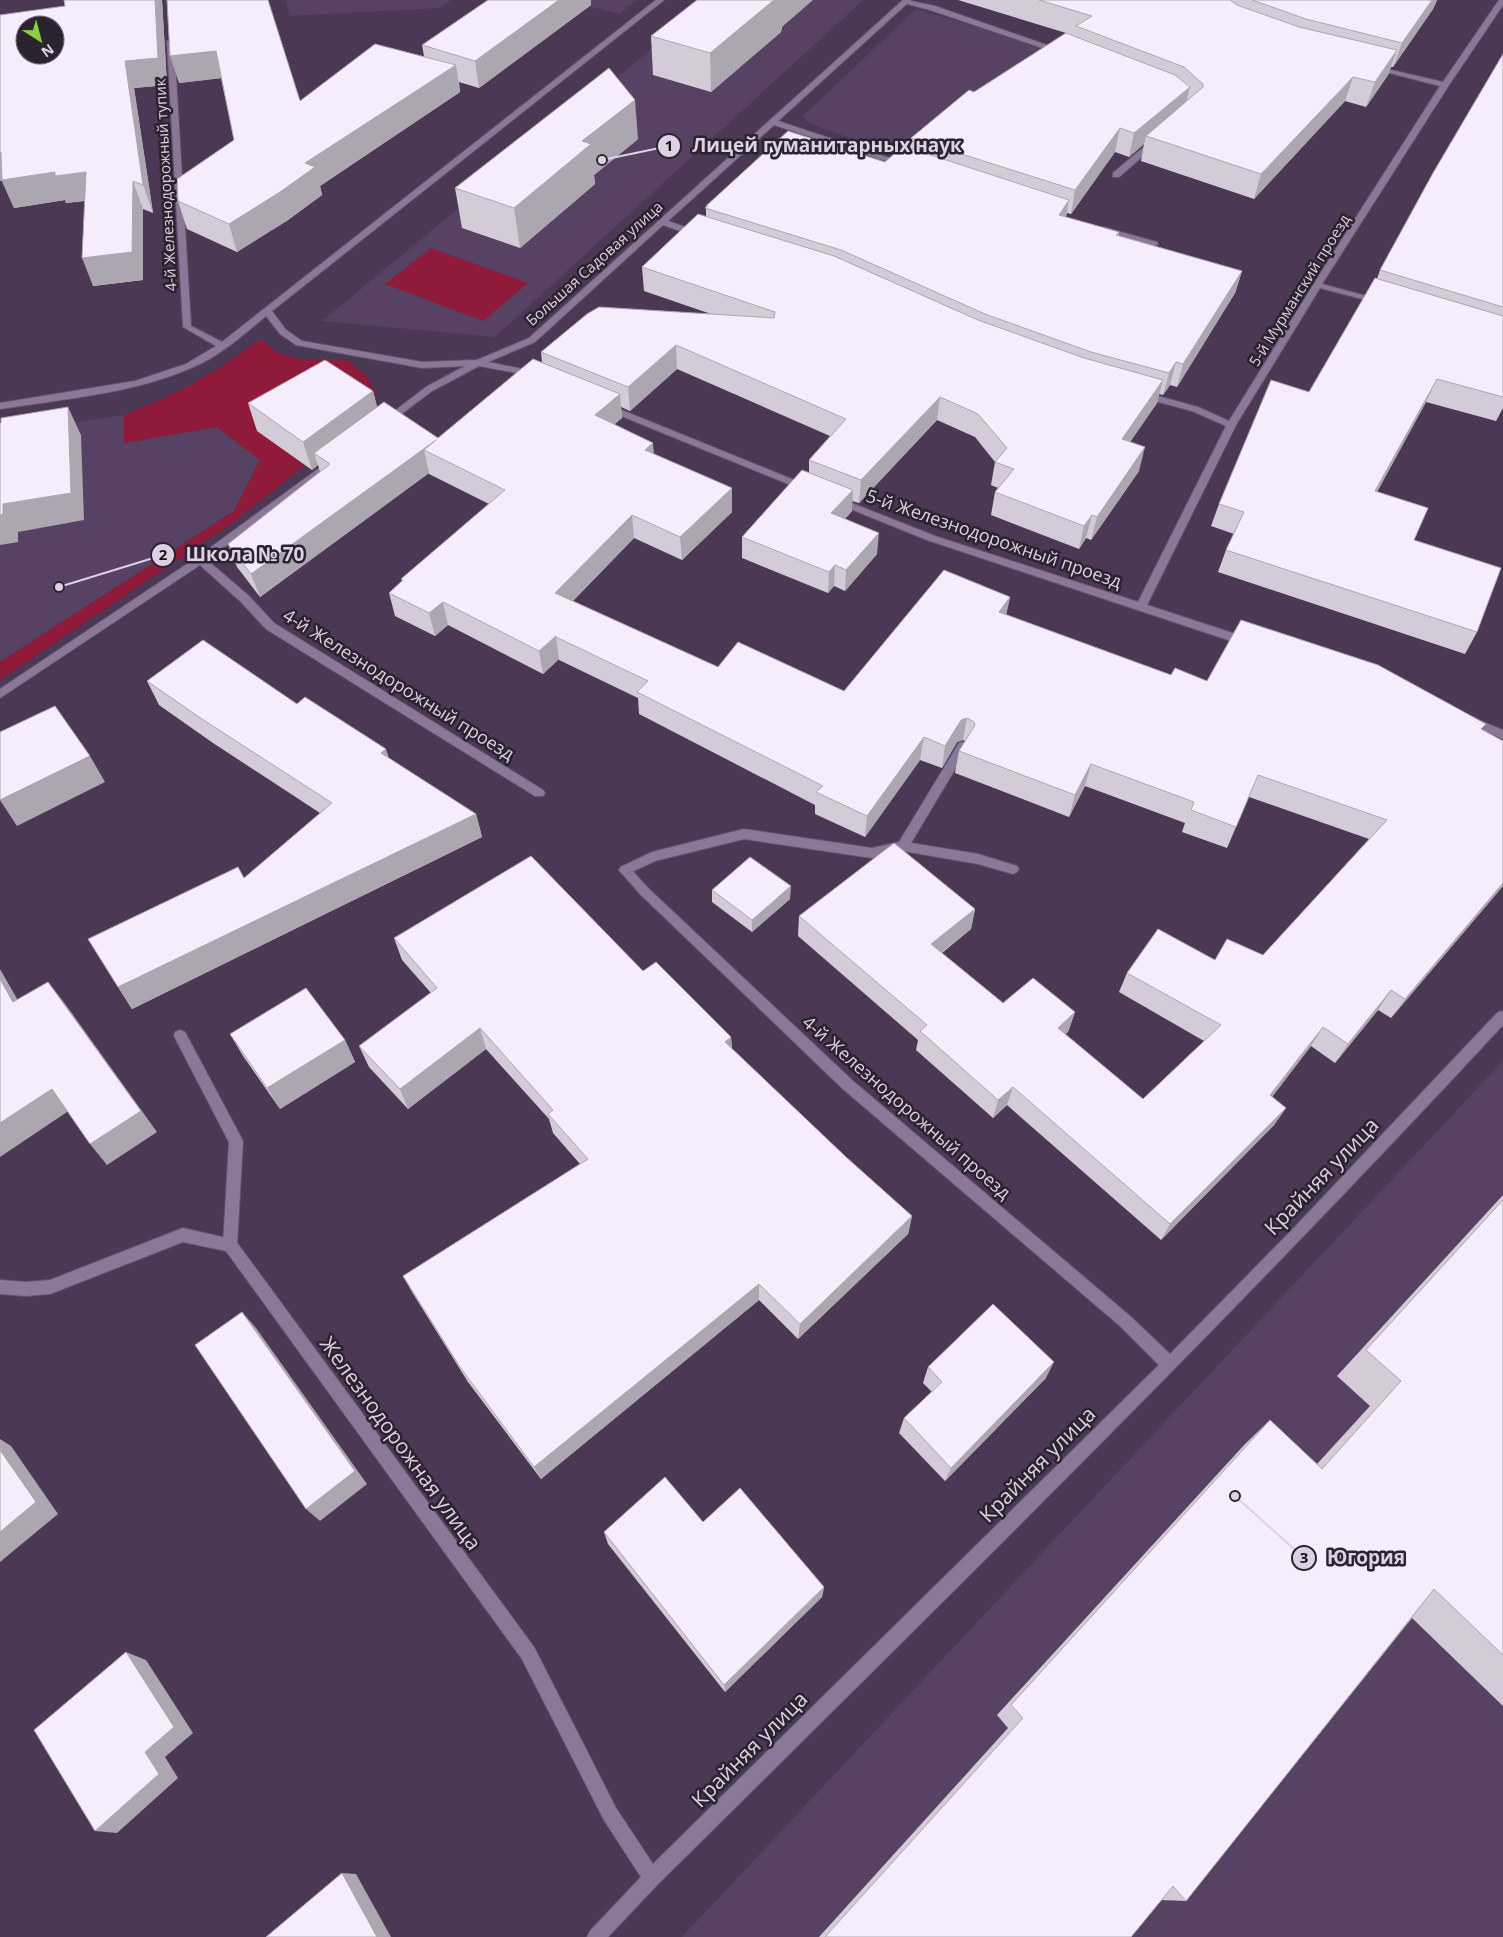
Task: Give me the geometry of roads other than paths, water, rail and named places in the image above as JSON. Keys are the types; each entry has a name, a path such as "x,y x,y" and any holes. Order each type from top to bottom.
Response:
{"street":[{"path":"0,406 137,384 189,366 223,346 660,0"},
{"name":"5-й Мурманский проезд","path":"1141,608 1231,425 1444,85 1503,0"},
{"path":"906,1 1072,55"},
{"name":"Большая Садовая улица","path":"374,430 429,389 478,362 532,340 906,1"},
{"name":"4-й Железнодорожный тупик","path":"170,30 187,327 223,346"},
{"path":"1367,66 1444,85"},
{"path":"773,122 915,168"},
{"path":"1116,175 1165,134"},
{"path":"662,222 705,236"},
{"path":"1095,227 1154,244"},
{"path":"1318,285 1348,291 1394,305"},
{"path":"268,312 282,332 299,343 422,365 478,362 519,371 547,382"},
{"path":"1138,394 1194,409 1231,425"},
{"path":"602,405 812,490"},
{"path":"0,694 200,560 342,454"},
{"name":"5-й Железнодорожный проезд","path":"830,497 931,538 1262,647"},
{"name":"4-й Железнодорожный проезд","path":"200,560 245,599 270,626 539,793"},
{"path":"1461,716 1503,735"},
{"path":"963,746 903,846 978,859 1013,869"},
{"name":"4-й Железнодорожный проезд","path":"903,846 872,853 744,834 652,857 625,870 644,892 848,1085 1125,1321 1170,1365"},
{"name":"Крайняя улица","path":"596,1937 652,1878 1170,1365 1444,1081 1503,1016"},
{"path":"0,1287 26,1289 50,1287 183,1235 230,1245 236,1141 180,1036"},
{"name":"Железнодорожная улица","path":"230,1245 528,1653 610,1814 652,1878"}],"place":[{"name":"Лицей гуманитарных наук","path":"602,160"},
{"name":"Школа № 70","path":"59,587"},
{"name":"Югория","path":"1235,1496"}]}
